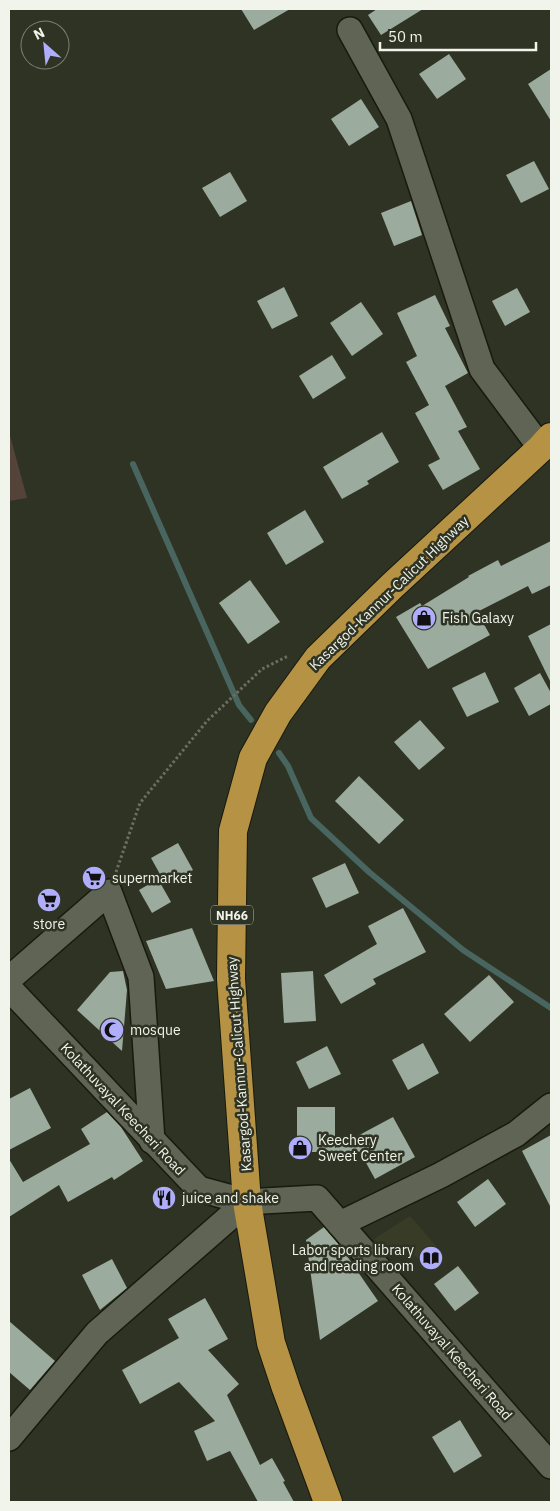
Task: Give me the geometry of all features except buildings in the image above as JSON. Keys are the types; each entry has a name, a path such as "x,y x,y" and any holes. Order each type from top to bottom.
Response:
{"highway":[{"name":"Kasargod-Kannur-Calicut Highway","path":"328,1502 271,1343 247,1202 231,980 234,831 254,758 278,713 318,658 546,442"}],"street":[{"path":"350,30 399,119 482,369 546,442"},
{"path":"9,979 109,892 141,977 152,1141"},
{"name":"Kolathuvayal Keecheri Road","path":"9,988 199,1189 247,1202 317,1198 551,1466"},
{"path":"340,1224 441,1175 516,1134 551,1106"},
{"path":"9,1438 97,1333 247,1202"}],"path":[{"path":"109,892 140,803 207,721 245,685"}],"shaded area":[{"path":"9,432 27,498 9,501"},
{"path":"410,1216 442,1253 429,1267 404,1247 389,1253 374,1239"}],"waterway":[{"path":"133,464 239,705 251,720"},
{"path":"279,753 288,766 311,818 369,872 463,950 551,1008"}],"place":[{"name":"Fish Galaxy","path":"424,618"},
{"name":"supermarket","path":"94,878"},
{"name":"store","path":"49,900"},
{"name":"mosque","path":"112,1030"},
{"name":"Keechery Sweet Center","path":"300,1148"},
{"name":"juice and shake","path":"164,1198"},
{"name":"Labor sports library and reading room","path":"431,1258"}]}
